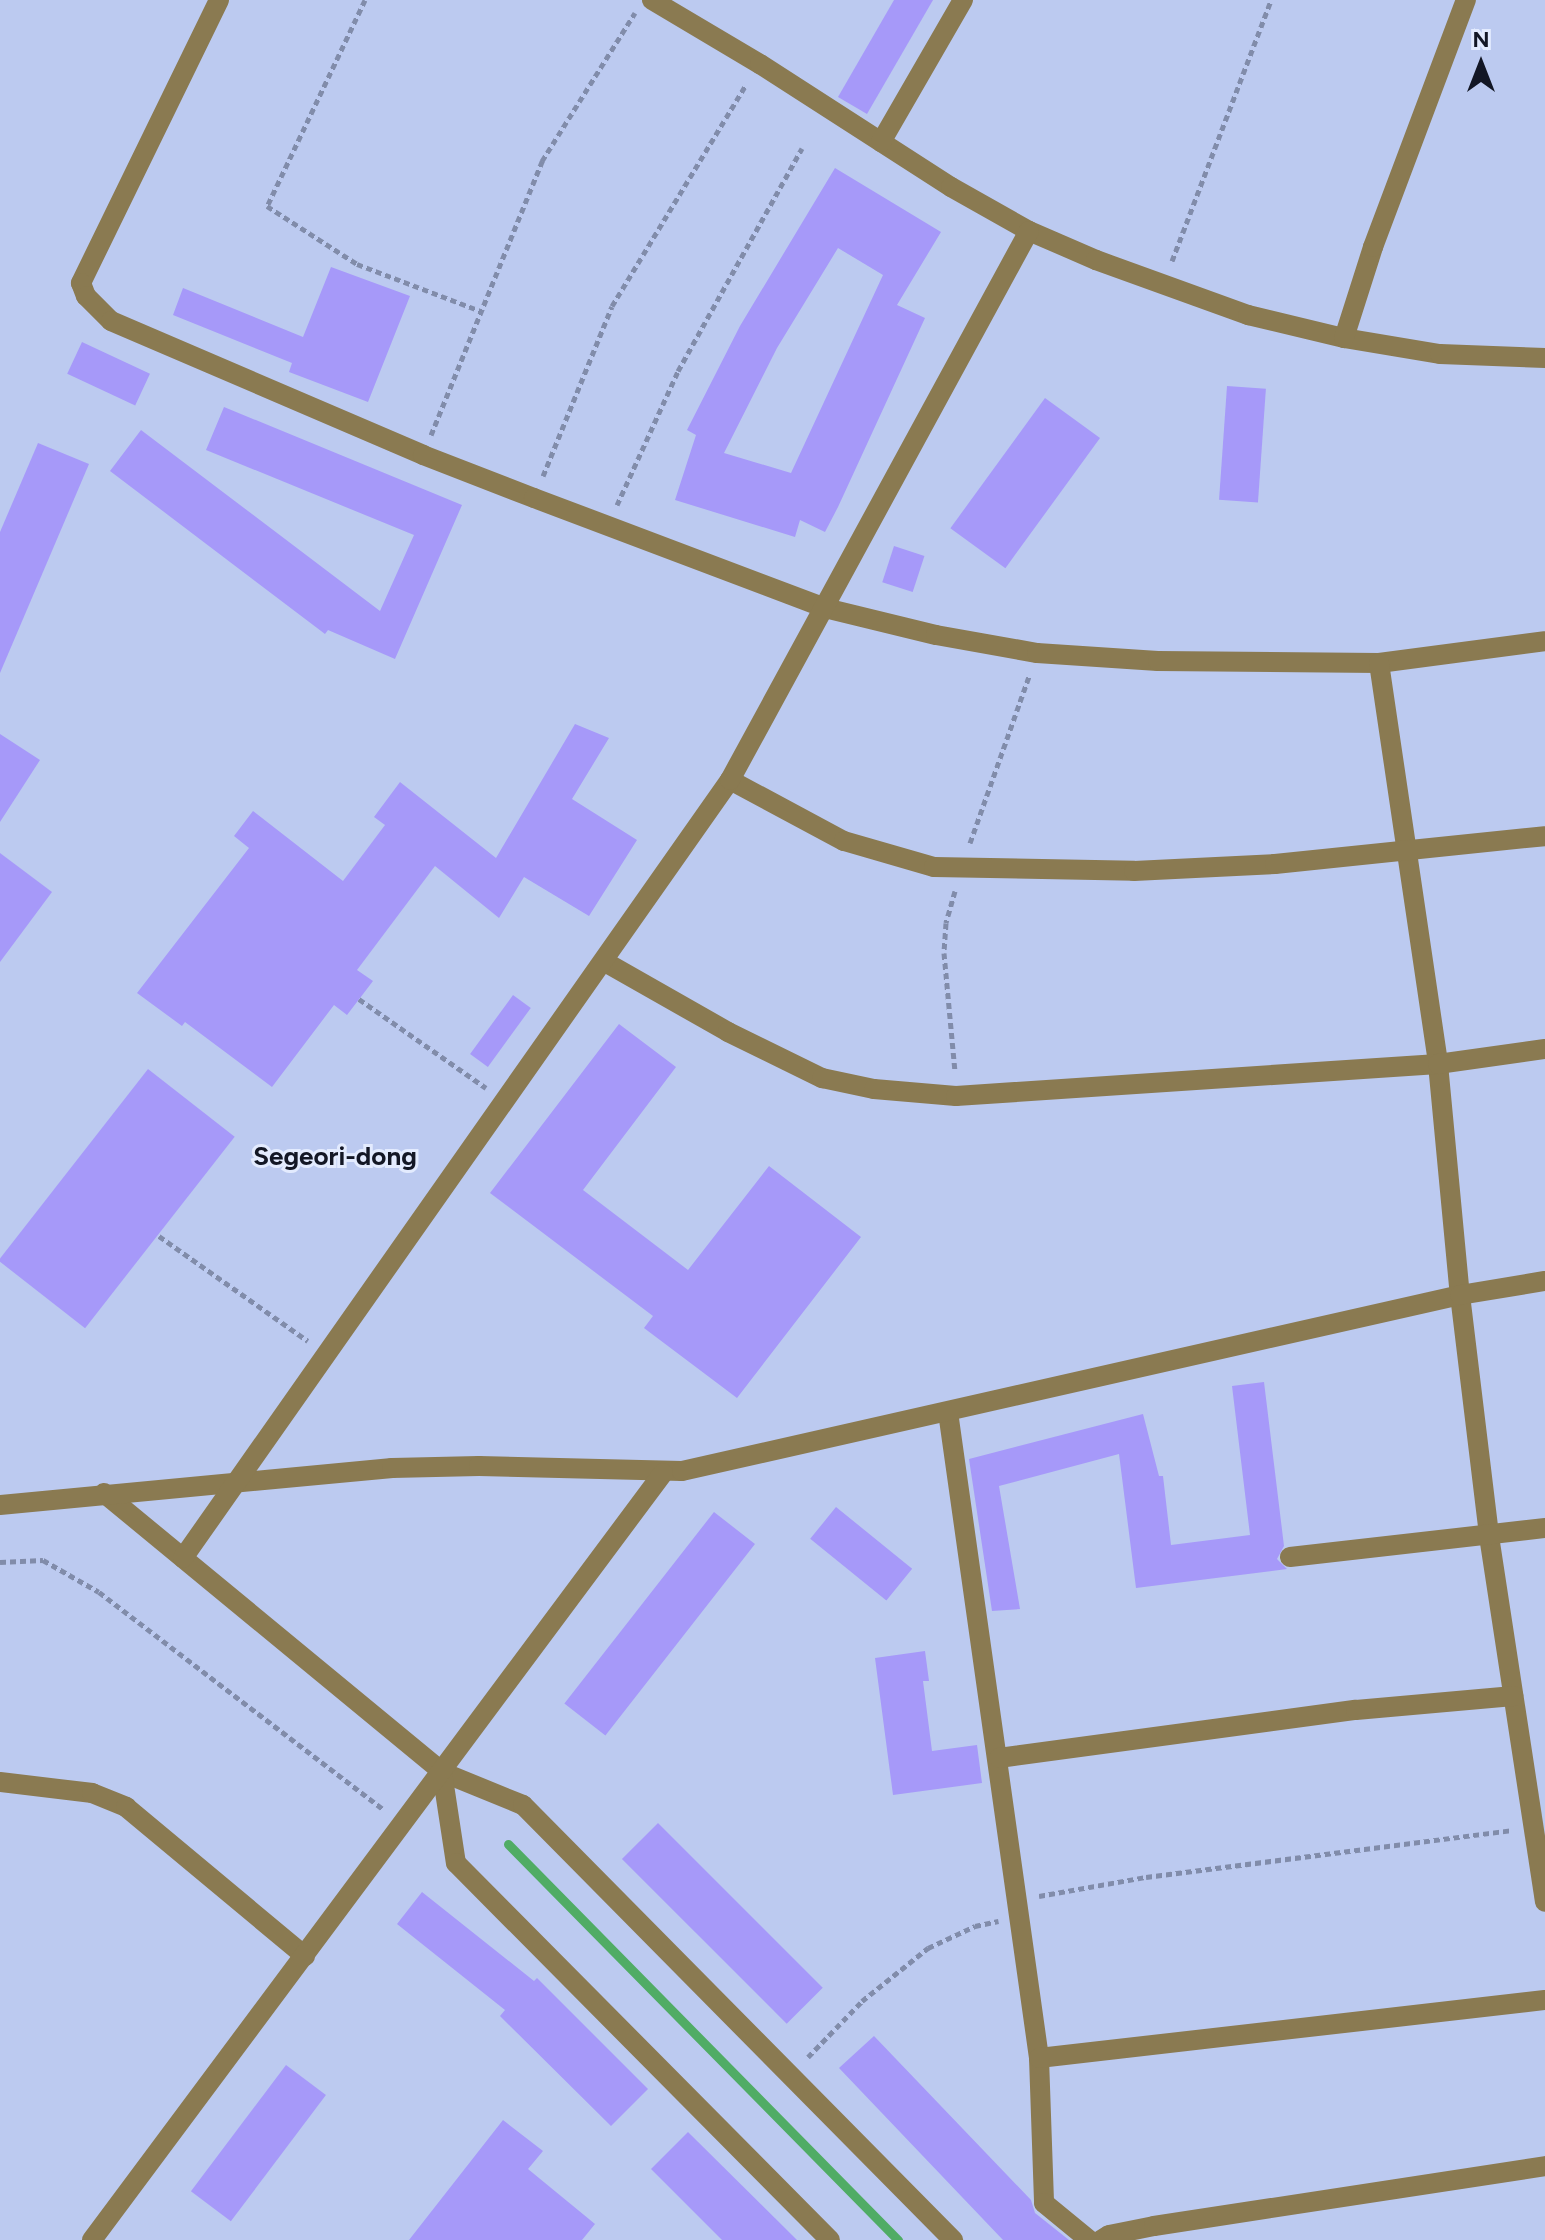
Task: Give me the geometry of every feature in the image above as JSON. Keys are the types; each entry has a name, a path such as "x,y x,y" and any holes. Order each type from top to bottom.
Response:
{"street":[{"path":"219,0 81,283 86,296 111,321 423,455 534,498 825,608 936,635 1037,653 1158,661 1379,663 1545,641"},
{"path":"652,0 1029,231 1163,285 1248,315 1344,338 1440,354 1545,358"},
{"path":"881,142 963,0"},
{"path":"1344,338 1373,247 1466,0"},
{"path":"183,1558 605,962 730,780 1029,231"},
{"path":"1379,663 1438,1064 1460,1295 1489,1536 1545,1902"},
{"path":"730,780 844,841 934,867 1134,871 1405,853 1545,836"},
{"path":"605,962 728,1032 822,1078 874,1089 956,1096 1438,1064 1545,1049"},
{"path":"0,1505 392,1468 479,1466 663,1473 948,1412 1460,1295 1545,1281"},
{"path":"948,1412 1039,2058 1044,2203 1089,2240"},
{"path":"92,2240 663,1473"},
{"path":"104,1493 442,1772 523,1805 953,2240"},
{"path":"1290,1557 1545,1528"},
{"path":"999,1758 1356,1710 1513,1696"},
{"path":"442,1772 456,1863 830,2240"},
{"path":"0,1782 92,1793 126,1807 305,1956"},
{"path":"1039,2058 1545,2000"},
{"path":"1101,2240 1109,2235 1154,2226 1545,2166"}],"path":[{"path":"365,0 267,206 357,264 481,311"},
{"path":"423,455 542,161 643,0"},
{"path":"1163,285 1271,0"},
{"path":"534,498 612,306 760,64"},
{"path":"608,525 678,371 802,148"},
{"path":"359,999 505,1102"},
{"path":"159,1236 326,1354"},
{"path":"0,1562 43,1560 99,1592 403,1825"},
{"path":"791,2076 862,2001 928,1948 1019,1908 1146,1877 1535,1827"}],"building":[{"path":"894,0 933,0 867,114 838,97"},
{"path":"835,168 941,232 897,305 925,318 825,532 800,520 795,537 675,500 696,435 687,430 740,326","holes":["838,248 883,275 791,473 724,453 777,348"]},
{"path":"331,267 410,296 368,402 289,372 292,363 173,315 183,288 303,337"},
{"path":"82,342 150,374 135,405 67,374"},
{"path":"1227,386 1266,389 1258,502 1219,500"},
{"path":"1045,398 1100,438 1005,568 950,528"},
{"path":"224,407 462,505 395,659 328,630 325,634 110,471 141,430 380,611 414,535 206,450"},
{"path":"38,443 89,464 0,673 0,532"},
{"path":"894,546 924,556 913,592 882,582"},
{"path":"575,724 609,738 572,799 637,840 589,916 524,877 499,918 435,866 357,970 373,981 347,1015 334,1005 272,1087 185,1022 182,1026 137,993 249,848 234,836 253,811 343,881 385,825 374,817 400,782 496,858"},
{"path":"0,734 40,760 0,822"},
{"path":"0,853 52,892 0,962"},
{"path":"513,995 531,1008 488,1067 470,1054"},
{"path":"619,1024 676,1067 583,1190 688,1270 769,1166 861,1237 737,1398 644,1328 653,1316 490,1193"},
{"path":"148,1069 235,1137 85,1328 0,1262 0,1258"},
{"path":"1264,1382 1284,1546 1277,1559 1287,1569 1136,1588 1119,1454 999,1486 1020,1609 992,1611 969,1459 1143,1414 1159,1476 1163,1476 1171,1545 1250,1535 1232,1386"},
{"path":"836,1507 912,1569 886,1601 810,1539"},
{"path":"714,1512 755,1544 605,1736 564,1703"},
{"path":"925,1651 929,1681 923,1681 932,1751 977,1745 982,1783 893,1795 875,1658"},
{"path":"658,1823 823,1988 787,2024 622,1859"},
{"path":"422,1892 534,1981 537,1978 648,2089 611,2126 500,2016 505,2010 397,1924"},
{"path":"874,2036 1031,2200 1035,2213 1069,2240 1003,2240 839,2068"},
{"path":"286,2065 326,2095 231,2221 191,2191"},
{"path":"503,2120 543,2151 528,2169 595,2224 582,2240 409,2240"},
{"path":"688,2132 797,2240 722,2240 651,2169"}],"waterway":[{"path":"508,1844 898,2240"}],"district":[{"name":"Segeori-dong","path":"335,1157"}]}
